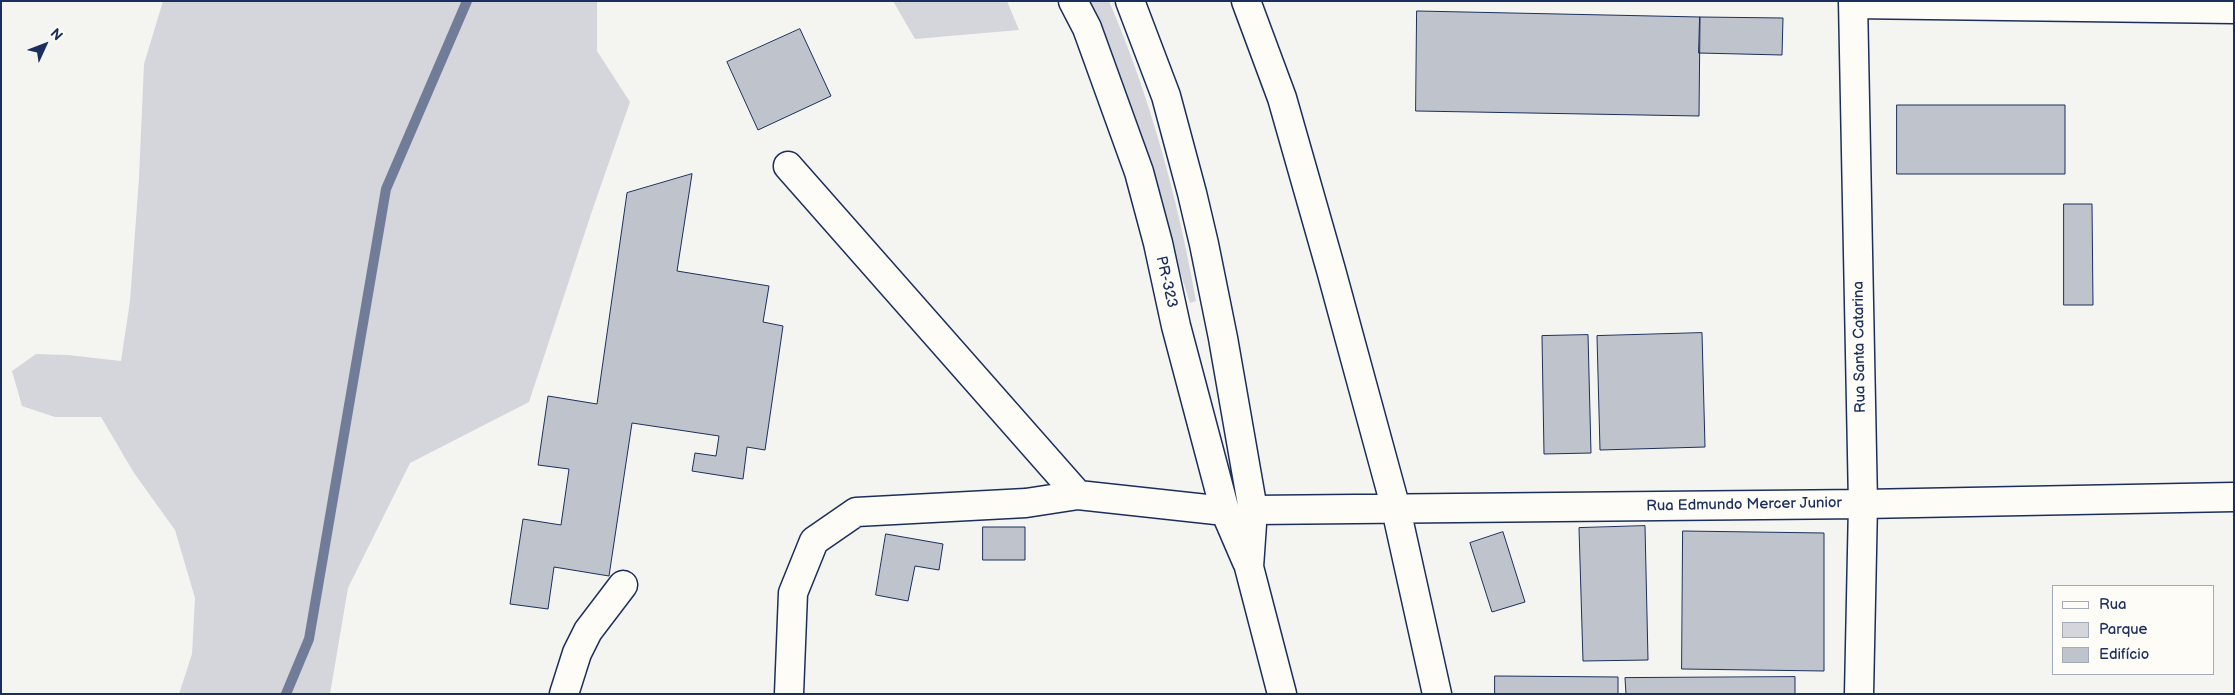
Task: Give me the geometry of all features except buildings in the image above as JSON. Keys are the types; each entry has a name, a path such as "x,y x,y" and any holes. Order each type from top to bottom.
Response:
{"main road":[{"name":"PR-323","path":"1074,1 1087,28 1139,172 1158,243 1176,326 1225,511 1248,567"},
{"path":"1130,1 1166,96 1192,193 1223,338 1253,510 1248,567 1282,694"},
{"path":"1246,1 1282,98 1396,509 1437,694"},
{"path":"1853,2 2234,9"},
{"name":"Rua Santa Catarina","path":"1853,2 1863,504 1859,694"},
{"path":"788,166 1078,495"},
{"path":"789,694 793,593 814,541 856,512 1026,503 1078,495 1225,511"},
{"name":"Rua Edmundo Mercer Junior","path":"1253,510 2234,498"},
{"path":"564,694 577,653 588,631 623,585"}],"green space":[{"path":"163,1 597,1 597,51 630,102 529,402 410,463 348,588 330,694 179,694 192,654 195,598 175,530 134,473 101,417 55,417 22,406 12,371 36,354 68,355 121,361 130,301 139,178 144,64"},
{"path":"893,1 1007,1 1019,30 915,39"},
{"path":"1088,1 1109,1 1124,37 1161,149 1181,225 1196,301 1190,303 1131,113"}],"waterway":[{"path":"286,694 309,639 386,189 467,1"}]}
